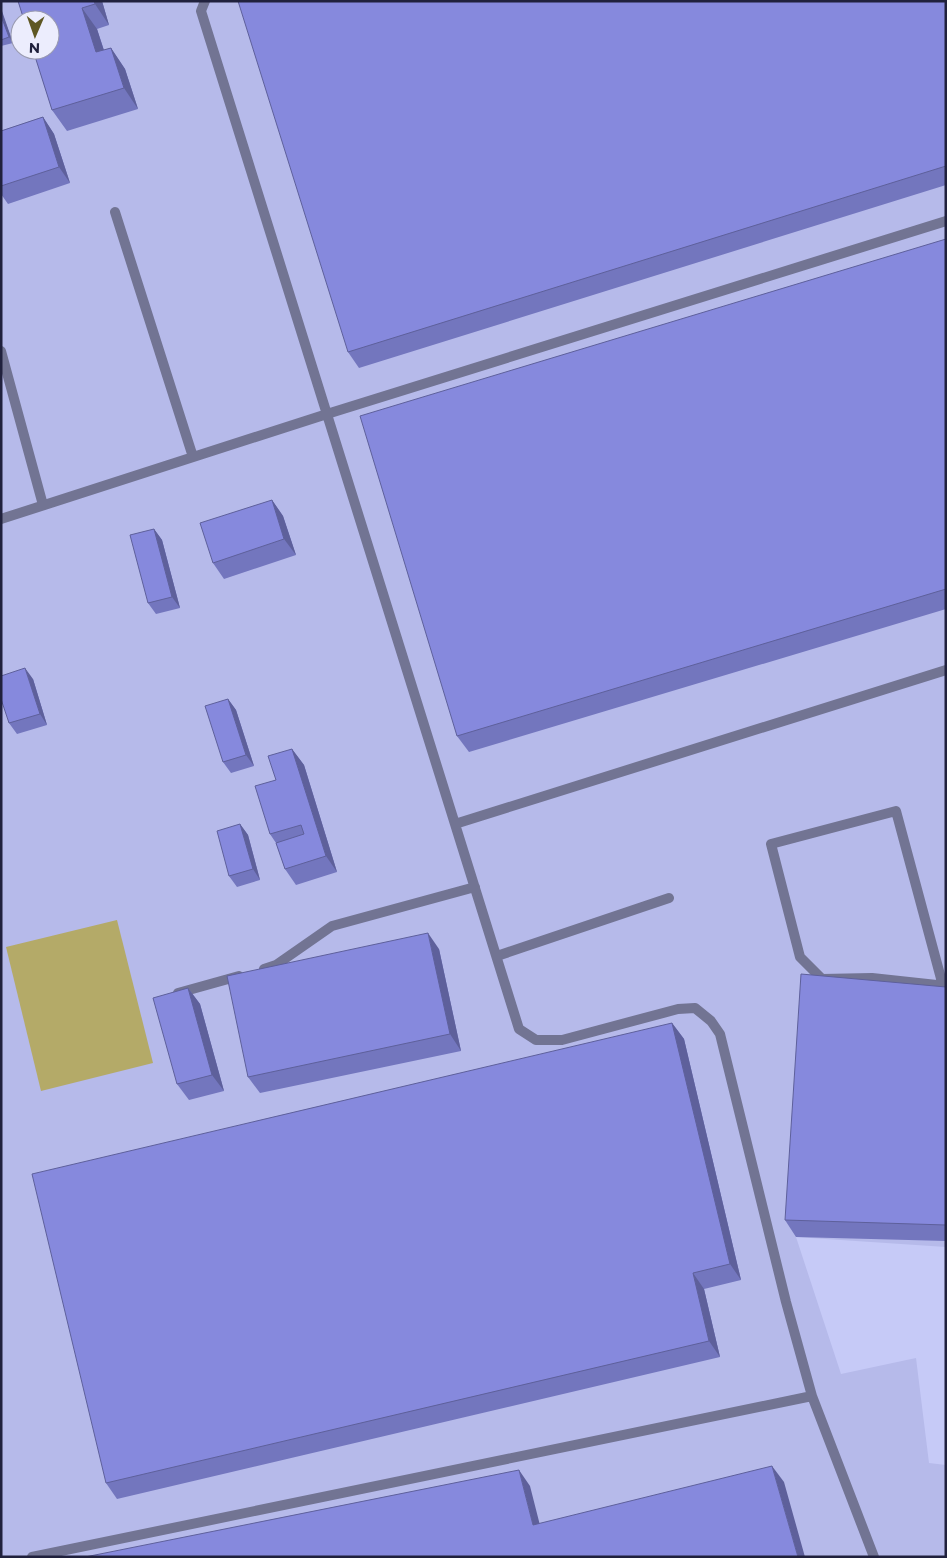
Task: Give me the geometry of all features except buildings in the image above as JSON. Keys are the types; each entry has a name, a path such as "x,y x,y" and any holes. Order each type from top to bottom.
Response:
{"lane":[{"path":"206,1 201,11 519,1029 536,1040 562,1040 678,1010 695,1008 711,1021 720,1034 786,1302 812,1396 874,1557"},
{"path":"115,212 193,457"},
{"path":"1,519 327,414 946,221"},
{"path":"1,352 43,505"},
{"path":"455,824 946,670"},
{"path":"896,811 944,986 872,978 822,979 800,957 771,844 896,811"},
{"path":"167,997 276,965 332,926 475,887"},
{"path":"496,956 669,898"},
{"path":"32,1557 812,1396"}],"shaded area":[{"path":"1,1 946,1 946,1247 796,1237 841,1374 916,1358 929,1463 946,1465 946,1557 1,1557"},
{"path":"117,920 153,1063 41,1091 6,947"}]}
